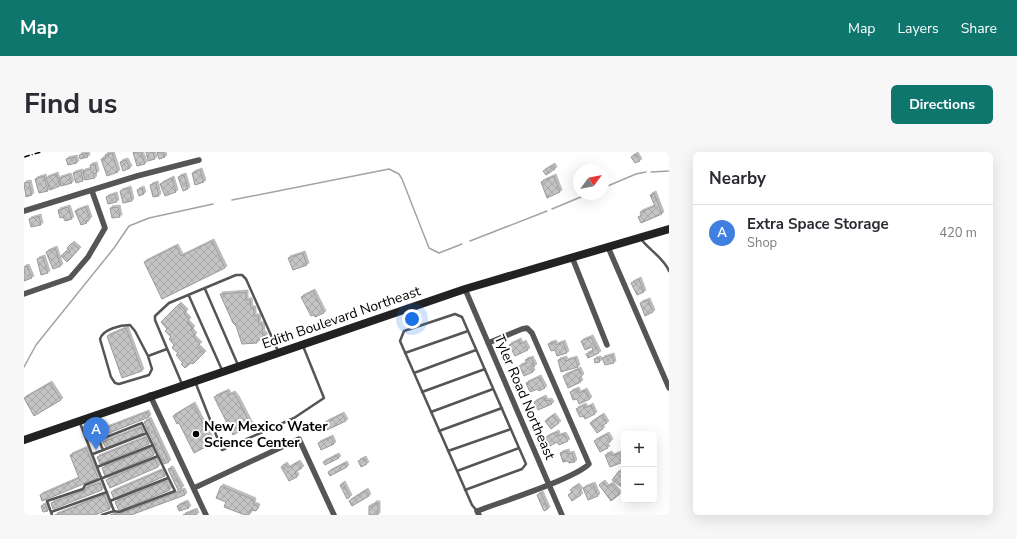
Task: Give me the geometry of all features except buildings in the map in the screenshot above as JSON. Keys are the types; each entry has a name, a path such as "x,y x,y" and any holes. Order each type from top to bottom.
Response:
{"street":[{"path":"24,211 137,176 199,160"},
{"path":"24,294 70,278 88,257 105,228 92,191"},
{"name":"Edith Boulevard Northeast","path":"24,440 150,395 465,289 669,229"},
{"path":"608,247 669,388"},
{"path":"572,257 608,345"},
{"name":"Tyler Road Northeast","path":"465,289 562,515"},
{"path":"478,513 584,469 589,464 532,333 527,328 522,329 488,343"},
{"path":"150,395 206,515"},
{"path":"194,488 298,439 334,515"}],"lane":[{"path":"640,238 647,248 666,265 669,271"},
{"path":"182,385 155,320 155,316 169,303 189,296 236,275 242,275 246,279 279,352"},
{"path":"205,289 238,366"},
{"path":"189,296 222,371"},
{"path":"465,490 522,469 526,464 462,317 455,314 404,331 400,341 465,490 472,505 478,513"},
{"path":"130,325 135,331 148,356 152,369 151,373 122,384 115,383 111,377 100,339 101,336 108,331 130,325"},
{"path":"405,353 468,331"},
{"path":"194,380 222,450 294,418 324,398 302,344"},
{"path":"148,356 167,349"},
{"path":"414,373 476,350"},
{"path":"422,392 484,369"},
{"path":"431,412 493,389"},
{"path":"440,431 502,408"},
{"path":"80,420 114,511"},
{"path":"102,515 114,511 119,512 174,491 142,423 99,440 103,450"},
{"path":"448,451 511,429"},
{"path":"92,454 147,433"},
{"path":"97,467 153,445"},
{"path":"457,471 519,448"},
{"path":"106,492 52,514 47,501 82,489 85,485 158,456"},
{"path":"110,501 168,478"}],"waterway":[{"path":"232,200 389,169 399,174 402,179 429,248 439,253 462,244"},
{"path":"651,172 669,171"},
{"path":"609,185 636,174 646,172"},
{"path":"552,209 574,200"},
{"path":"24,367 36,345 114,248 129,226 149,218 213,204"},
{"path":"470,241 547,211"}],"railway":[{"path":"24,157 41,152"}],"place":[{"name":"New Mexico Water Science Center","path":"196,434"},
{"name":"Extra Space Storage","path":"96,450"}]}
